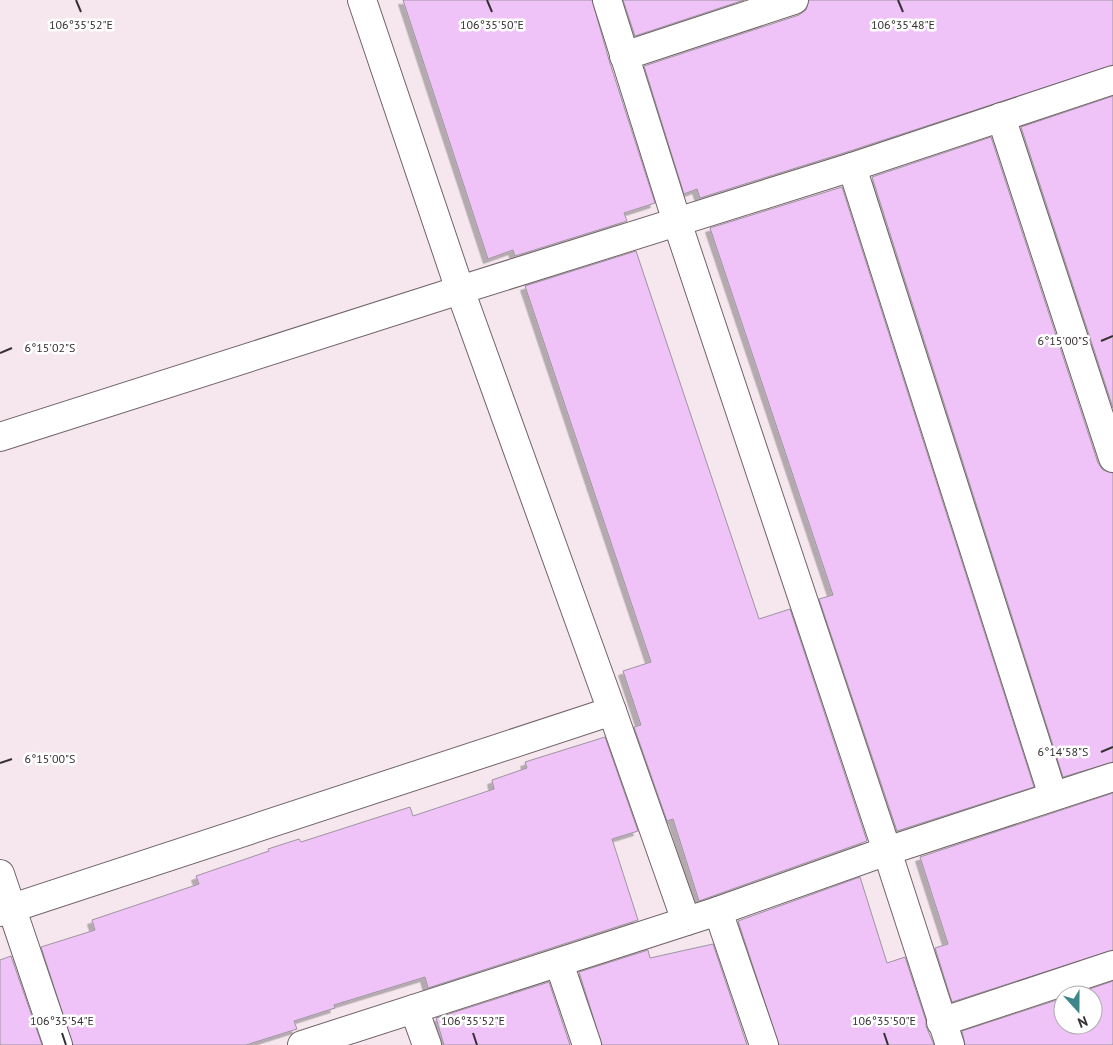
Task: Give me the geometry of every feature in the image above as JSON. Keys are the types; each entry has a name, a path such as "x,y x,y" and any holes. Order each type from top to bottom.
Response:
{"street":[{"path":"362,0 460,290 686,921"},
{"path":"607,0 677,222 887,851 945,1034 1113,965"},
{"path":"624,56 794,0"},
{"path":"0,437 852,166 1113,80"},
{"path":"1001,116 1113,458"},
{"path":"852,166 1054,796"},
{"path":"6,910 612,711"},
{"path":"302,1045 718,911 887,851 1113,777"},
{"path":"0,874 6,910 58,1045"},
{"path":"718,911 764,1045"},
{"path":"560,963 587,1045"},
{"path":"414,1009 427,1045"}],"building":[{"path":"403,0 592,0 609,60 655,203 624,213 627,221 515,256 513,250 488,259"},
{"path":"623,0 744,0 635,36"},
{"path":"809,0 1113,0 1113,65 700,198 697,189 684,194 644,66 799,15 806,10"},
{"path":"1113,96 1113,408 1021,127"},
{"path":"991,137 1098,463 1103,470 1113,473 1113,762 1063,777 872,177"},
{"path":"842,187 1034,787 897,831 819,599 833,595 710,228"},
{"path":"636,251 759,619 790,609 867,841 699,901 673,819 667,821 634,727 641,725 623,671 651,662 525,286"},
{"path":"605,737 638,831 612,839 638,920 428,988 425,977 334,1005 335,1008 294,1021 297,1029 246,1045 73,1045 41,947 95,930 92,920 199,884 196,876 269,851 268,849 299,839 301,842 410,807 413,816 494,789 492,780 527,768 525,762"},
{"path":"1113,793 1113,950 952,1002 935,948 948,944 920,857"},
{"path":"860,877 887,963 905,957 926,1026 934,1045 779,1045 738,921"},
{"path":"713,944 747,1045 602,1045 579,972 648,950 650,958"},
{"path":"11,956 42,1045 0,1045 0,960"},
{"path":"1113,981 1113,1045 965,1045 962,1031 1053,1001 1053,1035 1103,1035 1103,985 1101,985"},
{"path":"549,982 570,1045 444,1045 436,1018"}]}
